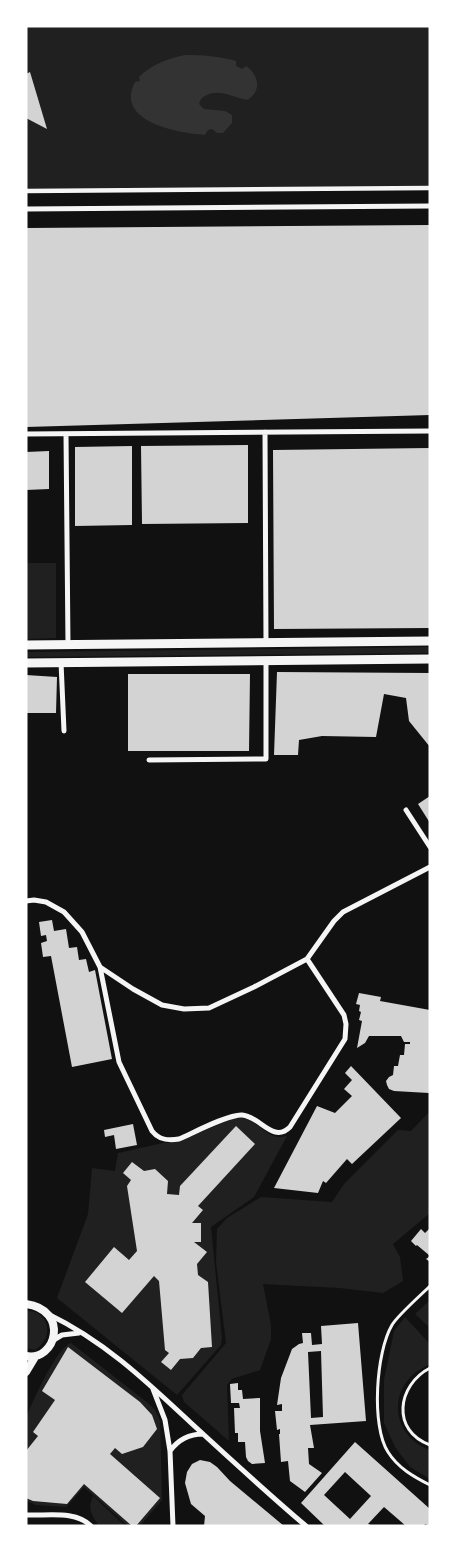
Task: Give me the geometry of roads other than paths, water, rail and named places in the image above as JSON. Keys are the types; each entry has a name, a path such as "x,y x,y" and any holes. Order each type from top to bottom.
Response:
{"main road":[{"path":"26,645 430,641"},
{"path":"26,663 430,659"}],"street":[{"path":"26,191 430,188"},
{"path":"26,209 430,206"},
{"path":"26,434 430,431"},
{"path":"265,432 266,643"},
{"path":"66,434 68,645"},
{"path":"149,760 266,759 266,660"},
{"path":"61,662 64,731"},
{"path":"406,810 430,847"},
{"path":"100,967 133,989 162,1005 184,1009 209,1008 307,959 334,921 343,912 430,867"},
{"path":"26,901 46,902 64,912 82,932 100,967 119,1062 147,1123 155,1135 160,1138 179,1139 228,1118 242,1115 252,1117 273,1132 283,1133 290,1127 345,1039 346,1024 344,1015 307,959"},
{"path":"29,1304 70,1325 112,1352 270,1496 306,1526"},
{"path":"46,1313 55,1326 54,1338 50,1344"},
{"path":"26,1372 35,1357 50,1344 62,1335 79,1332"},
{"path":"26,1356 35,1357"},
{"path":"152,1387 165,1420 170,1451 173,1526"},
{"path":"170,1451 175,1444 183,1439 191,1435 203,1434"},
{"path":"26,1515 72,1516 81,1518 91,1526"}],"lane":[{"path":"430,1286 392,1324 383,1352 377,1392 378,1417 382,1439 387,1451 396,1463 430,1485"},
{"path":"430,1368 414,1381 404,1400 402,1415 405,1425 415,1438 430,1445"}]}
